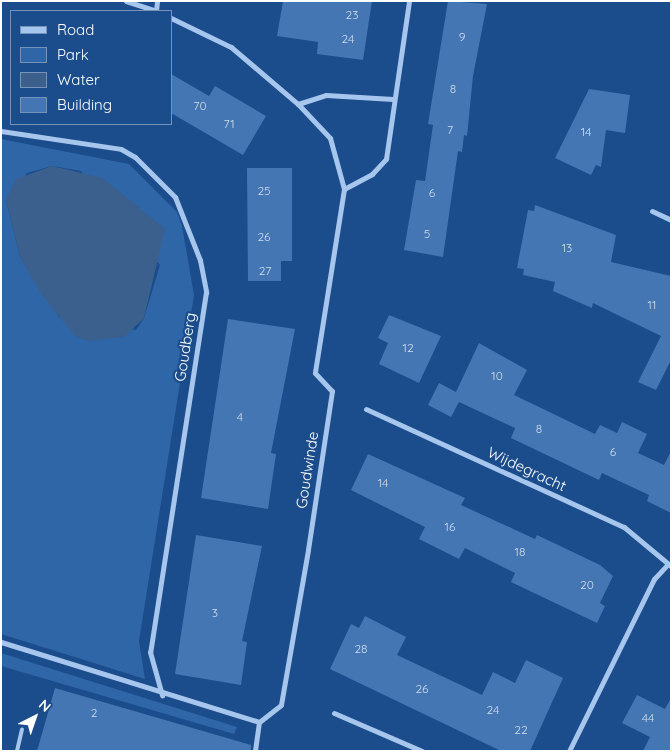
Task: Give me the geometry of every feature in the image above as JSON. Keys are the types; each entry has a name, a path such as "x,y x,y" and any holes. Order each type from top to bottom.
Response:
{"street":[{"path":"126,1 153,10"},
{"path":"344,189 372,174 386,159 393,99 409,1"},
{"path":"172,18 231,48 298,104 326,95 393,99"},
{"name":"Goudwinde","path":"260,722 281,705 332,391 315,374 344,189 330,138 298,104"},
{"name":"Goudberg","path":"1,131 121,149 135,157 176,197 200,260 206,292 150,652 162,695"},
{"path":"652,212 671,220"},
{"name":"Wijdegracht","path":"366,408 624,527 669,566 654,579 568,751"},
{"path":"1,642 162,695 260,722 255,751"},
{"path":"334,713 422,751"}],"lane":[{"path":"17,751 22,730"}],"green space":[{"path":"1,139 129,164 177,212 182,226 194,295 139,641 145,679 1,634","holes":["52,166 81,171 160,265 144,318 136,330 59,317 20,257 6,200 27,173"]},
{"path":"1,653 237,727 234,734 1,666"}],"water":[{"path":"52,166 103,178 165,229 144,318 124,337 87,341 75,336 42,295 20,257 6,200 16,179"}],"building":[{"path":"283,1 372,1 363,60 317,54 318,42 277,36"},
{"path":"448,1 487,4 473,76 467,136 464,135 462,152 458,151 443,257 404,250 416,180 425,181 433,125 428,124"},
{"path":"172,75 209,96 215,86 266,116 243,155 172,114"},
{"path":"589,89 630,95 625,133 606,130 601,167 596,165 591,175 555,158"},
{"path":"247,168 292,168 292,261 281,261 281,281 248,281"},
{"path":"535,205 616,235 611,262 671,276 671,360 656,390 638,382 661,336 593,303 592,308 553,291 555,282 523,275 524,269 517,268 528,210 534,211"},
{"path":"389,315 441,336 419,383 379,364 388,343 378,338"},
{"path":"228,319 295,329 271,453 276,454 268,509 201,498"},
{"path":"479,343 527,370 514,395 595,434 600,425 617,433 622,422 647,434 638,453 664,465 671,451 671,513 647,501 649,495 602,473 599,480 511,438 515,428 459,402 451,417 428,405 439,383 456,392"},
{"path":"368,454 465,498 461,505 535,539 537,535 600,565 613,576 600,603 605,606 597,623 511,582 515,573 465,548 459,559 419,539 425,527 351,490"},
{"path":"196,535 262,546 242,641 247,642 241,685 175,674"},
{"path":"365,616 406,637 397,655 482,695 493,672 515,683 526,660 563,678 530,751 501,751 330,669 351,624 359,628"},
{"path":"55,688 251,745 251,751 37,751"},
{"path":"637,695 665,709 671,698 671,751 643,751 650,737 622,723"}]}
